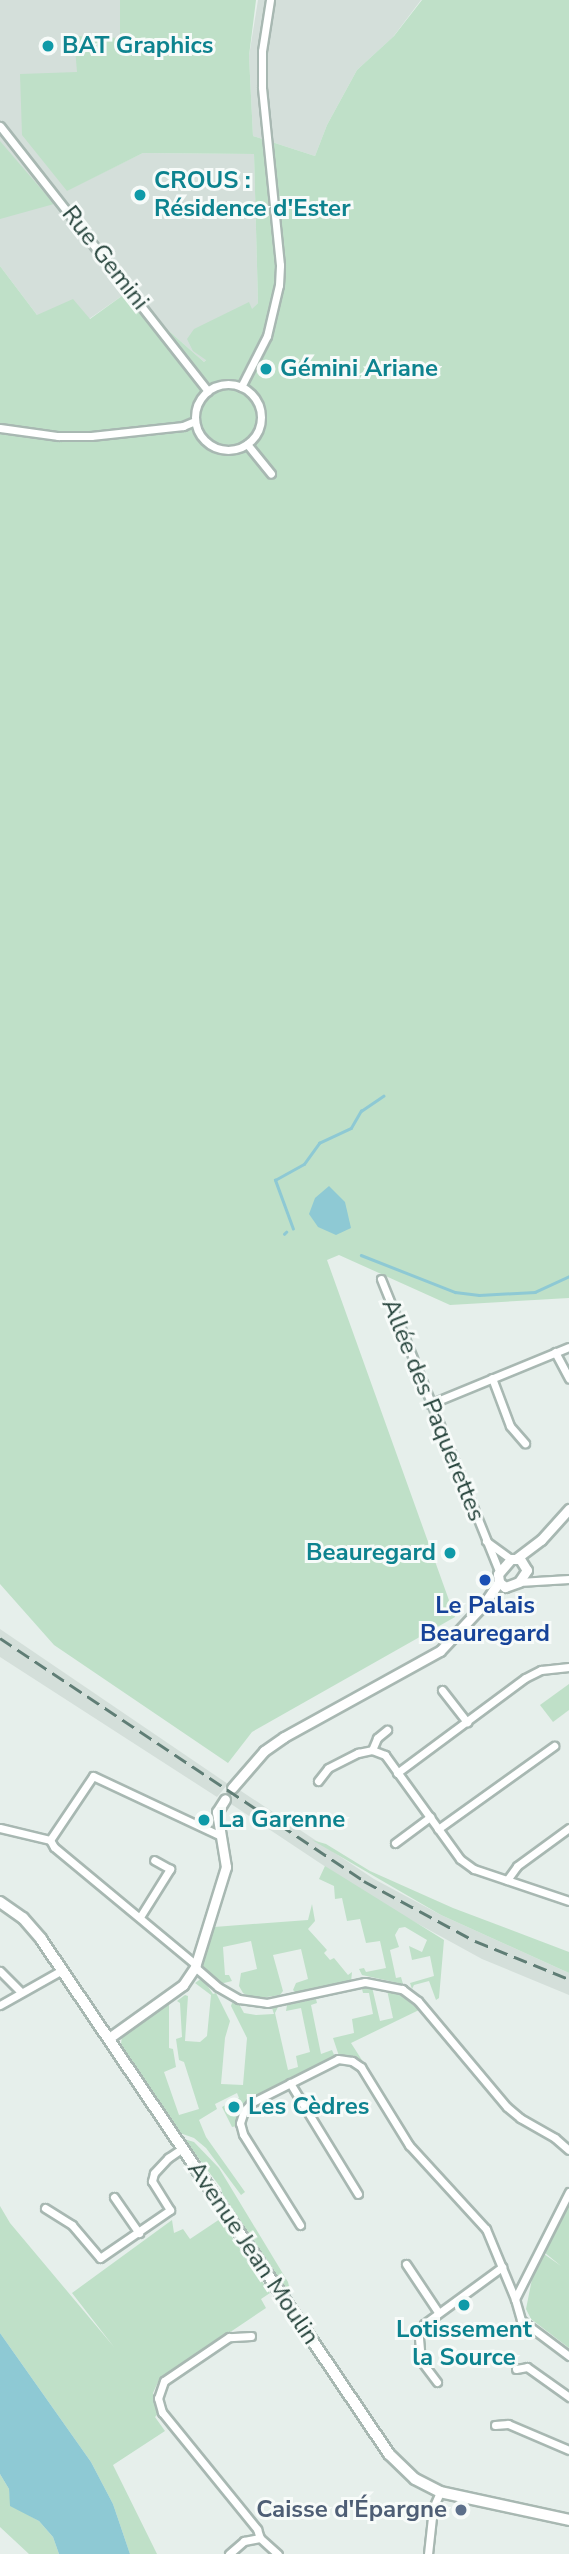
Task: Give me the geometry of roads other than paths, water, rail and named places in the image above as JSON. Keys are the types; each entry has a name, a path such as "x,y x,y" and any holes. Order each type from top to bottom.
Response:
{"main road":[{"name":"Avenue Jean Moulin","path":"0,1902 33,1928 389,2454 415,2479 440,2491 568,2518"}],"street":[{"path":"241,387 267,336 279,285 280,265 262,87 262,51 270,0"},
{"name":"Rue Gemini","path":"0,126 208,391"},
{"path":"224,384 241,387 254,397 261,414 258,431 247,444 231,450 214,447 201,437 195,421 198,404 208,391 224,384"},
{"path":"0,428 58,436 91,436 183,426 195,421"},
{"path":"247,444 271,474"},
{"name":"Allée des Paquerettes","path":"381,1279 499,1571"},
{"path":"430,1404 569,1347"},
{"path":"555,1352 569,1378"},
{"path":"492,1378 510,1426 525,1443"},
{"path":"519,1582 541,1540 569,1508"},
{"path":"502,1584 499,1571 541,1540"},
{"name":"Allée des Paquerettes","path":"486,1541 514,1558"},
{"path":"514,1558 539,1579"},
{"path":"232,1788 264,1751 284,1737 440,1651 502,1584 539,1579 569,1579"},
{"path":"397,1773 533,1674 556,1666 569,1667"},
{"path":"442,1690 467,1722"},
{"path":"372,1750 377,1738 387,1730"},
{"path":"438,1829 554,1746"},
{"path":"318,1781 328,1768 358,1753 372,1750 385,1755 460,1859 474,1869 569,1902"},
{"path":"50,1840 93,1776 221,1836"},
{"path":"109,2038 184,1985 195,1966 226,1867 217,1812 225,1800"},
{"path":"395,1843 430,1817"},
{"path":"0,1828 50,1840 54,1847 140,1917 218,1987 239,1999 267,2003 365,1982 382,1983 402,1989 418,2001 507,2107 520,2118 555,2138 569,2151"},
{"path":"507,1880 517,1867 569,1828"},
{"path":"140,1917 170,1869 154,1860"},
{"path":"0,1970 21,1992"},
{"path":"0,2005 62,1970"},
{"path":"300,2225 243,2134 240,2123 251,2103 338,2059 352,2061 361,2067 409,2145 486,2229 521,2320 569,2356"},
{"path":"290,2083 358,2194"},
{"path":"45,2208 72,2225 100,2258 170,2210 152,2181 154,2173 168,2158 183,2148"},
{"path":"514,2299 569,2192"},
{"path":"114,2196 139,2233"},
{"path":"406,2264 438,2312"},
{"path":"437,2382 421,2361 418,2348 424,2324 502,2267"},
{"path":"251,2336 229,2337 164,2381 158,2398 162,2412 257,2529 260,2538 278,2554"},
{"path":"516,2369 527,2367 569,2397"},
{"path":"495,2425 508,2424 569,2450"},
{"path":"428,2554 433,2508 440,2491"},
{"path":"229,2554 244,2541 260,2538"}],"water":[{"path":"329,1186 345,1202 351,1228 336,1235 318,1227 309,1214 315,1198"},
{"path":"0,2333 91,2462 113,2504 130,2554 59,2554 53,2537 39,2521 10,2506 9,2489 0,2474"}],"waterway":[{"path":"293,1229 275,1180 304,1164 319,1143 351,1128 361,1111 383,1096"},
{"path":"361,1255 455,1292 479,1295 535,1292 569,1276"}],"railway":[{"path":"0,1638 364,1881 475,1941 569,1979"}],"place":[{"name":"BAT Graphics","path":"48,46"},
{"name":"CROUS : Résidence d'Ester","path":"140,195"},
{"name":"Gémini Ariane","path":"266,369"},
{"name":"Beauregard","path":"450,1553"},
{"name":"Le Palais Beauregard","path":"485,1580"},
{"name":"La Garenne","path":"204,1820"},
{"name":"Les Cèdres","path":"234,2107"},
{"name":"Lotissement la Source","path":"464,2305"},
{"name":"Caisse d'Épargne","path":"461,2510"}]}
